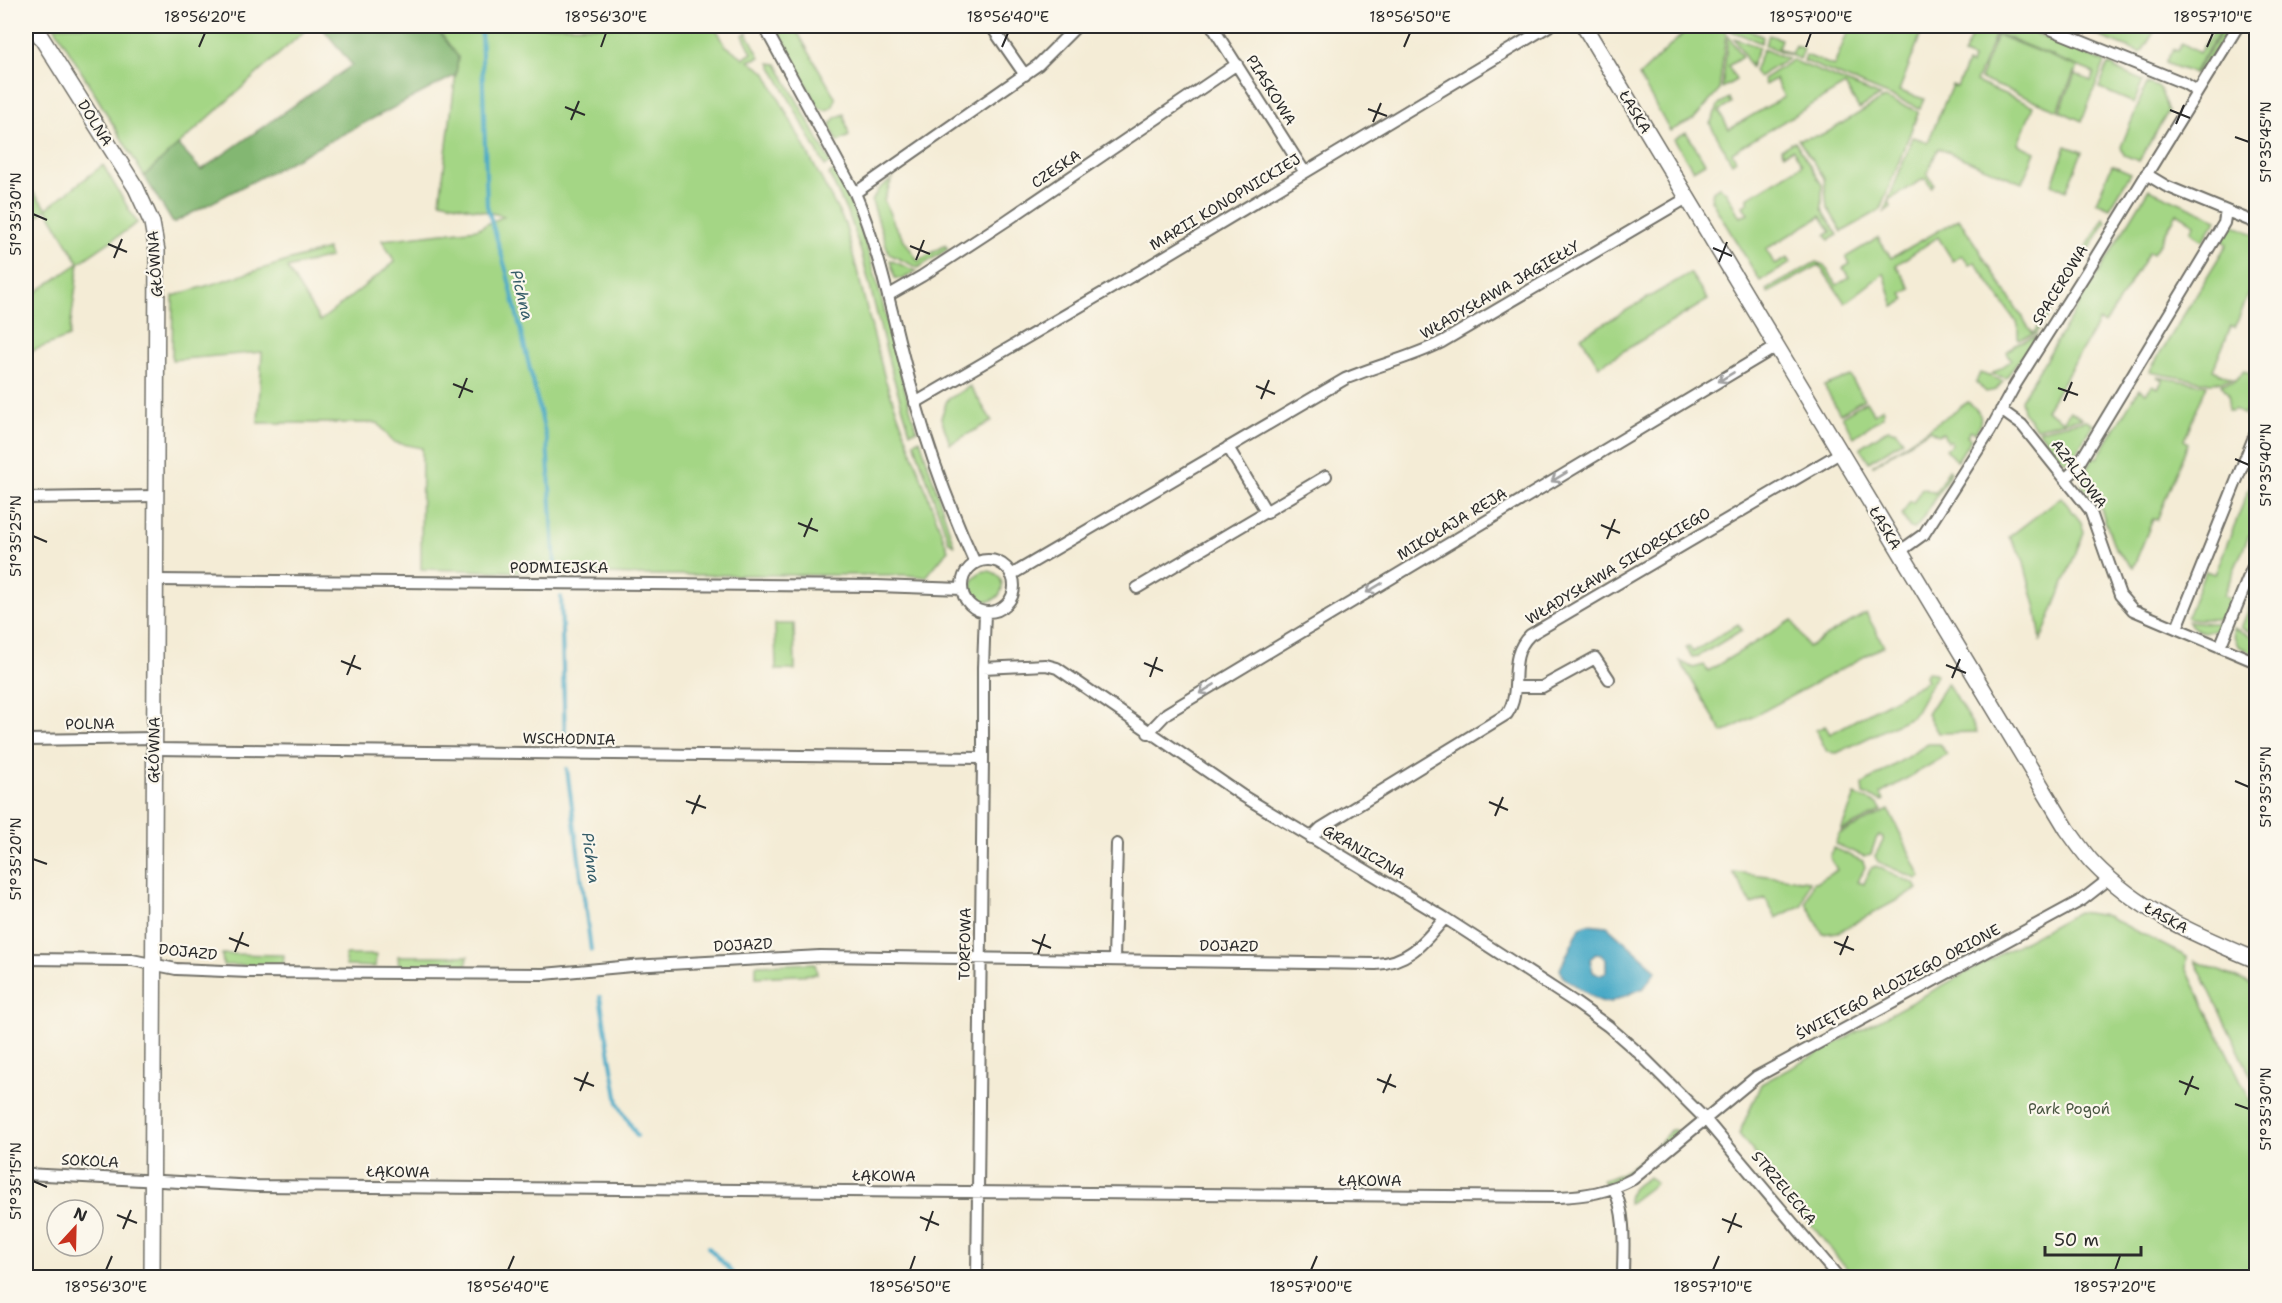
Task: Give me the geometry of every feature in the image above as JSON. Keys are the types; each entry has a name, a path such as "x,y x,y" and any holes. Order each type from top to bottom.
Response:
{"street":[{"name":"DOLNA","path":"34,26 136,188 152,223"},
{"path":"764,26 855,193 865,218 889,295 915,403 964,539 975,563"},
{"path":"991,26 1025,75"},
{"path":"855,193 1025,75 1077,26"},
{"name":"PIASKOWA","path":"1212,26 1304,171"},
{"name":"MARII KONOPNICKIEJ","path":"915,403 1550,26"},
{"name":"ŁASKA","path":"1584,26 2067,829 2090,860 2109,879 2155,914 2198,936 2256,960"},
{"path":"2043,26 2184,83 2197,92"},
{"name":"SPACEROWA","path":"1899,552 1924,534 1990,431 2238,26"},
{"name":"CZESKA","path":"889,295 1006,221 1237,64"},
{"path":"2146,174 2166,186 2256,224"},
{"name":"WŁADYSŁAWA JAGIEŁŁY","path":"1011,575 1345,379 1366,370 1419,354 1442,342 1687,198"},
{"path":"2066,480 2075,470 2224,224 2226,211"},
{"name":"GŁÓWNA","path":"152,223 158,251 159,275 152,1278"},
{"name":"MIKOŁAJA REJA","path":"1148,733 1167,713 1776,347"},
{"name":"AZALIOWA","path":"2001,410 2022,425 2094,518 2120,595 2133,610 2256,662"},
{"path":"2177,628 2256,432"},
{"path":"1228,447 1268,513"},
{"name":"WŁADYSŁAWA SIKORSKIEGO","path":"1311,838 1321,828 1507,714 1514,704 1516,656 1530,635 1840,453"},
{"path":"1137,588 1268,513 1326,476"},
{"path":"26,498 157,496"},
{"path":"2220,647 2256,559"},
{"path":"992,560 1006,568 1011,575 1014,582 1011,598 1000,609 985,612 969,604 962,589 965,574 975,563 992,560"},
{"name":"PODMIEJSKA","path":"156,580 830,585 962,589"},
{"name":"TORFOWA","path":"978,1278 982,668 985,612"},
{"path":"1515,687 1542,687 1595,658 1609,679"},
{"name":"GRANICZNA","path":"982,668 1046,665 1057,668 1148,733 1243,796 1445,918 1573,1001 1608,1026 1641,1055 1706,1119"},
{"name":"POLNA","path":"26,740 154,744"},
{"name":"WSCHODNIA","path":"154,744 983,758"},
{"path":"1114,960 1117,844"},
{"name":"ŚWIĘTEGO ALOJZEGO ORIONE","path":"1614,1189 1633,1179 1756,1077 2082,900 2109,879"},
{"name":"DOJAZD","path":"26,959 132,960 176,969 249,972 544,974 632,966 820,956 1391,963 1403,959 1414,950 1445,918"},
{"name":"STRZELECKA","path":"1706,1119 1839,1278"},
{"name":"SOKOLA","path":"26,1174 153,1180"},
{"name":"ŁĄKOWA","path":"153,1180 257,1186 1558,1197 1587,1196 1614,1189"},
{"path":"1614,1189 1621,1203 1623,1221 1623,1278"}],"green space":[{"path":"54,26 310,26 144,176"},
{"path":"321,26 435,26 458,57 456,75 173,223 144,176 178,145 201,170 352,65"},
{"path":"435,26 715,26 725,45 744,58 752,53 743,35 747,33 760,57 749,61 765,72 845,224 885,379 948,550 926,577 905,575 641,575 421,569 422,448 393,442 378,423 258,423 262,352 172,360 173,296 327,249 330,257 287,268 320,321 395,262 382,240 477,229 504,216 440,201 458,57"},
{"path":"775,26 794,26 835,97 831,108 824,110 818,107"},
{"path":"1691,26 1724,26 1726,34 1719,91 1694,119 1670,131 1639,76"},
{"path":"1728,26 1742,27 1755,32 1763,37 1761,43 1729,30"},
{"path":"1850,26 1924,26 1899,91 1924,99 1920,108 1804,61 1806,55 1834,66"},
{"path":"1976,26 2016,26 2105,62 2082,121 2060,111 2075,74 2091,81 2094,73 1996,33 1976,82 2033,106 2018,144 2035,152 2022,183 1938,148 1927,174 1934,184 1931,187 1925,178 1889,200 1891,207 1884,212 1913,137 1928,142 1952,85 1957,87 1967,64 1971,65 1973,59 1963,55"},
{"path":"2078,26 2158,26 2087,31"},
{"path":"2217,26 2223,26 2193,73 2165,63 2173,49 2177,51 2182,43 2199,53"},
{"path":"2225,26 2231,26 2204,68 2194,75"},
{"path":"2156,29 2141,53 2091,33"},
{"path":"1728,35 1742,57 1728,66 1736,80 1722,88"},
{"path":"1769,35 1781,39 1778,48 1791,54 1795,45 1804,49 1800,59 1765,45"},
{"path":"1997,35 2078,67 2058,110 1980,79"},
{"path":"1734,38 1759,47 1751,67"},
{"path":"1763,49 1788,59 1758,77 1754,71"},
{"path":"1792,60 1880,96 1859,109 1845,85 1732,152 1736,160 1732,163 1710,124 1719,104 1729,98 1731,104 1719,111 1729,129 1784,97 1775,79 1765,85 1763,79"},
{"path":"770,63 777,64 831,163 825,166"},
{"path":"2108,64 2143,81 2134,103 2099,88"},
{"path":"2147,83 2160,88 2168,112 2139,161 2124,155 2121,147"},
{"path":"1884,98 1918,111 1918,113 1880,210 1842,232 1827,207 1824,178 1798,139 1823,135"},
{"path":"844,114 849,136 838,142 830,125 835,118"},
{"path":"1686,132 1705,163 1693,170 1674,139"},
{"path":"1795,141 1822,185 1822,209 1838,235 1829,240 1826,235 1831,232 1821,216 1766,249 1775,265 1788,258 1791,263 1760,281 1711,200 1713,191 1719,187 1726,192 1740,217 1748,214 1743,206 1749,202 1747,198 1802,165 1793,149 1784,154 1781,149"},
{"path":"2066,146 2082,152 2066,191 2052,184"},
{"path":"103,165 137,223 79,263 47,209 26,225 26,185 47,208"},
{"path":"2112,165 2131,173 2110,208 2096,202"},
{"path":"835,171 855,215 869,255 917,430 910,432 890,366 862,255 851,221 829,174"},
{"path":"892,179 884,200 895,226 918,261 945,245 948,249 918,268 889,254 872,201 878,190"},
{"path":"2149,189 2217,219 2203,241 2191,231 2195,224 2177,213 2153,254 2149,252 2105,324 2099,321 2046,410 2063,421 2070,411 2082,418 2036,428 2023,411 2021,400"},
{"path":"2104,218 2106,222 2065,289 2062,287"},
{"path":"1959,219 2033,334 2051,306 2054,308 2036,334 2018,339 2018,325 1975,262 1969,265 1962,255 1953,261 1938,237 1896,265 1911,289 1902,294 1906,300 1894,307 1884,273 1845,303 1819,265 1768,293 1766,290 1816,262 1824,265 1837,285 1849,277 1843,268 1850,264 1846,257 1878,238 1891,258"},
{"path":"2229,223 2256,235 2256,276 2235,327 2231,326 2213,370 2233,379 2211,383 2149,372 2227,244 2220,239"},
{"path":"890,260 916,271 903,279 895,278"},
{"path":"79,263 69,337 26,353 26,299"},
{"path":"1690,273 1708,300 1599,366 1581,337"},
{"path":"2037,336 2006,378 1992,374 2012,360 2007,352 2017,343"},
{"path":"2244,371 2256,376 2256,386 2244,416 2234,409 2228,410 2229,395 2221,384 2234,381"},
{"path":"1980,373 2003,381 1996,390 1986,392 1976,382"},
{"path":"1850,376 1864,399 1840,414 1824,386"},
{"path":"2157,377 2207,385 2184,440 2188,443 2157,520 2153,519 2133,568 2115,548 2101,509 2082,486 2083,476 2093,457 2097,458 2139,389 2146,393 2153,385 2158,388 2163,380"},
{"path":"970,386 992,421 950,444 941,418 947,400"},
{"path":"1866,401 1874,414 1883,408 1883,416 1854,437 1842,416"},
{"path":"1968,402 1979,412 1981,419 1975,433 1971,430 1967,436 1971,439 1957,461 1946,449 1952,444 1950,440 1947,442 1943,433 1938,435 1929,430 1872,466"},
{"path":"2086,420 2093,424 2072,459 2067,462 2062,460 2038,430"},
{"path":"1888,429 1896,431 1903,440 1869,462 1860,447"},
{"path":"920,439 954,545 949,542 914,442"},
{"path":"1949,469 1951,472 1918,526 1914,529 1910,528 1902,515 1910,501 1913,503 1922,488 1935,493"},
{"path":"2256,471 2256,536 2249,535 2223,596 2229,599 2231,604 2224,621 2187,617 2205,571 2215,574"},
{"path":"2061,497 2081,522 2084,532 2041,640 2036,609 2023,559 2009,537"},
{"path":"987,571 998,575 1002,586 998,597 987,601 976,597 972,586 976,575"},
{"path":"2256,591 2256,634 2241,628"},
{"path":"1866,613 1884,646 1723,733 1680,661 1693,668 1704,665 1708,671 1792,620 1808,647"},
{"path":"2188,621 2223,624 2219,628 2205,632 2196,629"},
{"path":"775,624 794,624 795,670 776,670"},
{"path":"1738,624 1742,630 1699,656 1692,657 1686,648 1689,647 1693,652"},
{"path":"2233,628 2256,638 2256,654 2238,646"},
{"path":"1927,672 1936,675 1913,716 1837,753 1827,752 1816,730 1825,726 1830,734 1927,681 1925,676"},
{"path":"1947,683 1977,732 1938,733 1927,714"},
{"path":"1928,744 1940,744 1947,755 1880,794 1884,800 1882,801 1863,794 1862,785"},
{"path":"1855,795 1878,804 1882,811 1841,831"},
{"path":"1889,810 1921,877 1917,879 1878,862 1875,856 1883,841 1883,837 1879,835 1871,854 1864,856 1835,844 1839,834"},
{"path":"1833,848 1863,861 1865,867 1858,882 1864,884 1870,869 1876,866 1915,884 1918,889 1838,932 1823,934 1806,903 1813,882 1837,870 1830,857"},
{"path":"1733,872 1809,881 1802,905 1776,918 1765,898 1752,905"},
{"name":"Park Pogoń","path":"2078,912 2107,916 2187,957 2186,968 2256,1112 2256,1277 1853,1277 1739,1134 1761,1084"},
{"path":"222,954 284,955 283,966 223,965"},
{"path":"345,955 376,955 375,967 346,966"},
{"path":"398,956 468,956 466,967 399,967"},
{"path":"2195,961 2256,986 2256,1086"},
{"path":"815,963 817,974 756,977 756,965"},
{"path":"1671,1130 1675,1130 1678,1135 1635,1168 1604,1183 1602,1180 1622,1173 1640,1161"},
{"path":"1649,1177 1656,1183 1628,1204 1631,1191"}],"water":[{"path":"1588,924 1607,926 1650,964 1656,971 1644,988 1611,1002 1603,1002 1563,977 1560,969 1580,927","holes":["1596,954 1606,959 1606,972 1602,975 1593,972 1590,959"]}],"waterway":[{"name":"Pichna","path":"481,26 487,206 507,273 547,441 555,568"},
{"name":"Pichna","path":"561,597 565,739"},
{"name":"Pichna","path":"567,769 591,950"},
{"name":"Pichna","path":"600,997 618,1103 637,1136"},
{"name":"Pichna","path":"708,1247 737,1278"}]}
